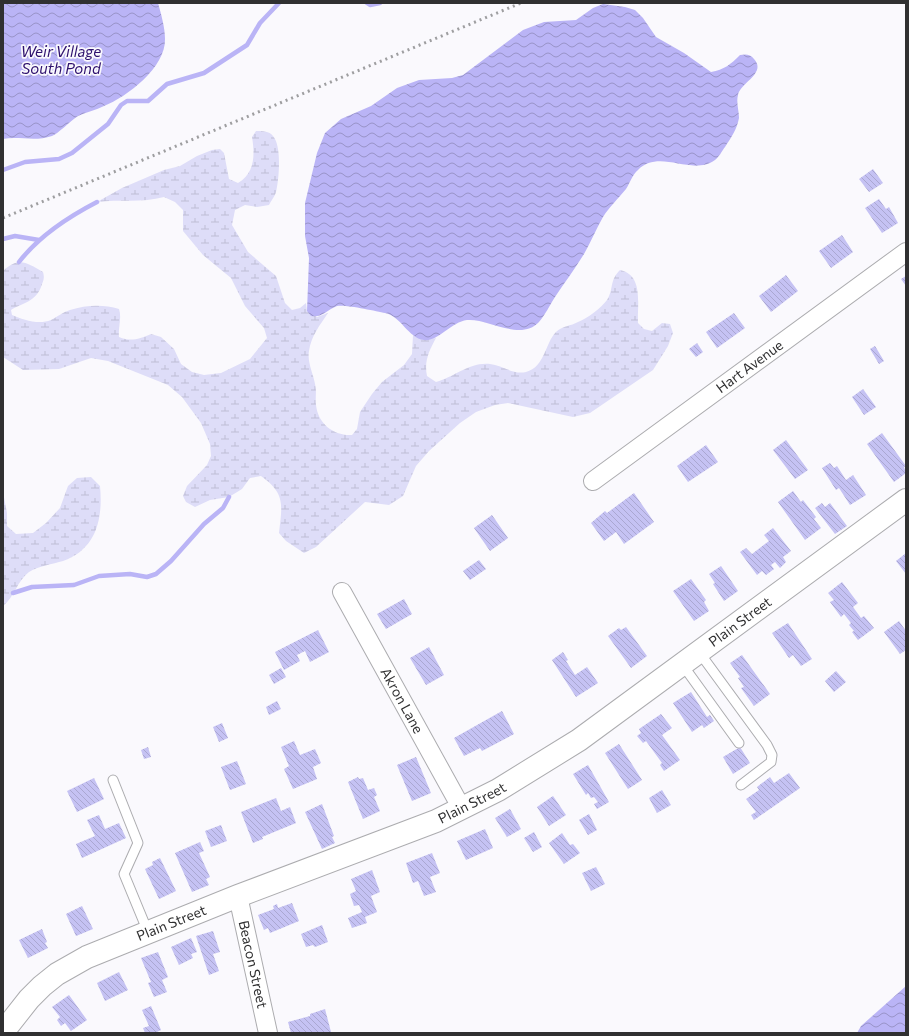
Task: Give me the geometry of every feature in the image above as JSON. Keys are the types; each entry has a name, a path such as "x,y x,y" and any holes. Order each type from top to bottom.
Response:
{"main road":[{"name":"Plain Street","path":"3,1032 29,999 57,974 87,957 238,896 436,821 498,790 579,740 906,500"}],"street":[{"name":"Hart Avenue","path":"593,481 906,252"},
{"name":"Akron Lane","path":"342,592 462,809"},
{"name":"Beacon Street","path":"238,896 268,1033"}],"lane":[{"path":"690,658 739,743"},
{"path":"690,658 743,710 772,753 771,762 741,785"},
{"path":"113,780 138,843 124,874 148,932"}],"green space":[{"path":"256,131 270,133 276,141 278,147 279,163 276,192 269,205 257,207 245,205 235,210 232,225 248,252 276,276 285,303 292,310 300,308 306,303 307,311 317,317 328,313 319,326 310,346 309,363 316,387 317,412 328,428 333,431 345,435 352,435 357,429 360,412 372,394 382,382 404,365 412,354 413,335 424,340 436,338 429,352 426,371 427,376 436,382 450,377 469,367 482,364 490,364 521,373 526,372 537,365 541,360 556,332 561,328 586,318 607,300 614,278 620,270 628,273 636,284 638,292 638,323 644,329 652,331 662,323 670,324 673,333 668,346 653,370 590,413 573,417 508,403 495,405 476,412 460,423 429,451 416,466 403,496 389,505 365,502 316,547 304,553 286,541 279,533 281,515 280,501 275,489 261,476 250,478 242,489 229,497 210,500 195,507 186,502 183,496 187,486 207,465 211,456 210,444 201,423 182,397 168,385 108,361 91,358 59,369 23,370 3,357 3,271 9,266 18,262 23,262 43,272 43,281 36,296 11,310 12,315 21,319 41,322 51,320 62,313 76,308 94,306 113,307 119,309 120,312 119,337 135,339 151,334 161,337 174,349 181,364 192,372 204,375 221,373 250,359 267,338 264,328 245,306 231,278 203,255 183,231 183,210 175,202 164,197 147,200 97,202 122,188 164,170 180,166 197,156 212,150 220,149 224,153 229,179 238,183 244,179 251,169 253,157 252,137"},
{"path":"91,477 100,486 101,498 99,521 84,549 63,561 29,572 21,580 10,599 3,606 3,492 7,513 7,526 16,534 33,533 46,523 60,508 68,486 77,478"}],"water":[{"name":"Weir Village South Pond","path":"3,3 158,3 163,21 165,39 164,50 152,70 144,80 134,88 113,102 78,116 55,135 39,139 3,139"},
{"path":"603,4 635,10 643,18 656,37 684,53 711,72 720,70 727,66 740,55 748,55 754,59 757,64 757,69 752,78 743,86 737,98 739,118 737,126 734,133 716,159 706,164 696,166 656,162 647,164 638,170 626,189 603,217 584,254 539,322 531,328 514,330 476,320 467,320 456,324 434,338 424,340 413,335 396,318 381,312 337,306 321,315 311,316 307,311 309,258 305,236 305,203 317,153 325,133 341,119 371,106 397,88 419,80 452,78 463,75 523,30 544,22 576,20 593,8"},
{"path":"906,986 906,1033 857,1033 861,1026"}],"building":[{"path":"873,169 883,183 869,192 859,179"},
{"path":"879,199 886,209 889,207 898,223 882,233 865,208"},
{"path":"842,235 853,252 831,268 819,251"},
{"path":"786,275 798,291 771,312 759,296"},
{"path":"906,276 906,286 901,279"},
{"path":"734,313 745,328 717,348 706,332"},
{"path":"697,343 703,352 696,357 689,349"},
{"path":"875,346 884,361 879,364 870,349"},
{"path":"863,389 876,407 864,415 852,397"},
{"path":"882,433 906,466 904,467 906,473 894,482 867,444"},
{"path":"786,440 808,470 795,479 773,450"},
{"path":"706,445 718,462 688,482 677,466"},
{"path":"830,463 834,468 837,466 846,480 853,475 866,495 850,505 839,488 836,490 822,468"},
{"path":"793,491 801,502 803,500 816,517 814,519 821,528 805,540 778,502"},
{"path":"634,493 654,522 624,544 616,532 604,541 591,523 605,511 607,513"},
{"path":"822,503 825,507 830,503 847,526 835,534 815,508"},
{"path":"492,515 508,538 490,551 474,528"},
{"path":"773,528 791,551 783,557 786,562 780,568 775,562 771,565 774,569 766,575 762,571 757,575 740,552 746,548 752,554 769,541 764,535"},
{"path":"906,553 906,574 896,561"},
{"path":"479,560 486,569 470,580 463,571"},
{"path":"721,566 738,591 724,601 713,584 715,583 709,574"},
{"path":"691,579 706,600 704,602 709,611 694,621 673,591"},
{"path":"842,582 858,603 853,607 861,618 864,616 874,628 858,640 852,632 854,631 849,625 851,623 844,614 841,617 830,602 834,600 828,593"},
{"path":"404,599 412,614 386,629 377,614"},
{"path":"899,621 906,631 906,650 900,654 884,632"},
{"path":"788,623 812,659 801,666 793,655 789,658 772,633"},
{"path":"626,627 647,656 631,668 608,636 619,628 621,630"},
{"path":"318,630 329,652 310,662 305,651 297,655 300,661 284,670 275,652"},
{"path":"429,647 444,675 426,685 410,658"},
{"path":"563,652 568,660 566,661 575,675 587,667 598,683 576,697 552,660"},
{"path":"742,655 770,694 754,706 741,688 744,687 738,678 740,677 730,663"},
{"path":"281,668 286,677 274,684 269,675"},
{"path":"836,671 846,682 834,692 825,681"},
{"path":"691,692 707,717 710,715 714,721 704,728 702,725 692,732 673,703"},
{"path":"277,701 281,709 269,715 266,707"},
{"path":"502,711 514,734 482,751 480,748 464,756 454,738"},
{"path":"661,714 672,728 662,735 680,760 664,771 660,765 662,763 646,741 643,743 637,736 641,733 639,729"},
{"path":"222,723 228,738 219,742 213,727"},
{"path":"294,741 300,755 315,749 321,763 313,767 317,779 293,789 284,769 289,766 281,747"},
{"path":"619,744 642,780 628,789 605,753"},
{"path":"148,747 151,757 144,759 141,750"},
{"path":"740,747 750,763 733,774 723,757"},
{"path":"416,757 431,793 412,801 397,765"},
{"path":"237,761 246,784 230,790 221,767"},
{"path":"588,765 609,802 597,809 594,804 598,802 594,797 591,798 588,793 586,795 573,774"},
{"path":"789,773 800,788 754,820 751,815 756,812 746,799 759,790 757,787 770,777 774,783"},
{"path":"358,777 359,779 363,778 368,790 374,788 377,795 374,797 380,811 363,819 348,782"},
{"path":"94,778 104,799 77,812 67,791"},
{"path":"662,790 671,805 657,813 649,798"},
{"path":"553,796 566,815 549,826 537,807"},
{"path":"276,798 281,811 290,807 296,823 262,837 263,839 253,843 241,812"},
{"path":"322,804 334,836 332,837 335,843 322,849 305,812"},
{"path":"510,809 521,829 507,837 495,818"},
{"path":"589,814 597,830 588,835 579,820"},
{"path":"99,815 105,829 119,823 126,838 82,858 76,844 95,836 87,820"},
{"path":"221,825 227,841 211,847 205,831"},
{"path":"485,829 493,848 466,860 457,841"},
{"path":"534,832 542,847 533,852 524,838"},
{"path":"562,833 570,845 573,844 580,853 564,864 549,843"},
{"path":"200,842 204,851 199,853 210,877 206,879 209,885 192,892 175,853"},
{"path":"432,853 440,873 430,877 436,892 424,896 418,881 413,883 406,863"},
{"path":"160,858 176,891 159,899 145,869 153,865 152,862"},
{"path":"596,867 605,884 591,891 582,873"},
{"path":"372,870 380,892 371,896 377,912 365,917 367,923 352,928 348,918 362,912 359,905 354,906 350,894 356,891 351,879"},
{"path":"292,903 299,921 270,933 268,928 264,930 258,915 274,909 273,906 277,904 278,908"},
{"path":"82,906 93,929 76,936 66,914"},
{"path":"322,925 328,942 315,947 313,945 306,947 301,934"},
{"path":"42,929 47,942 45,943 48,948 28,958 19,940"},
{"path":"213,931 220,952 213,954 219,971 209,975 196,936"},
{"path":"191,938 197,952 191,954 193,958 179,965 171,947"},
{"path":"158,952 168,977 162,980 167,992 154,997 148,983 151,982 141,958"},
{"path":"119,972 128,990 105,1001 97,983"},
{"path":"69,995 87,1020 71,1031 65,1023 61,1026 57,1020 60,1017 52,1007"},
{"path":"151,1006 161,1030 155,1033 145,1033 143,1028 149,1026 142,1010"},
{"path":"325,1009 331,1032 291,1033 288,1022 310,1016 310,1014"}],"waterway":[{"path":"3,170 25,162 59,159 72,153 108,124 121,105 127,101 148,101 167,84 204,73 247,45 260,23 279,3"},
{"path":"367,3 370,5 380,3"},
{"path":"19,262 36,244 55,228 75,214 97,202"},
{"path":"3,239 15,236 39,240"},
{"path":"13,593 32,587 74,585 99,576 130,574 147,577 156,574 171,561 204,524 223,508 229,497"}],"railway":[{"path":"3,218 521,3"}]}
